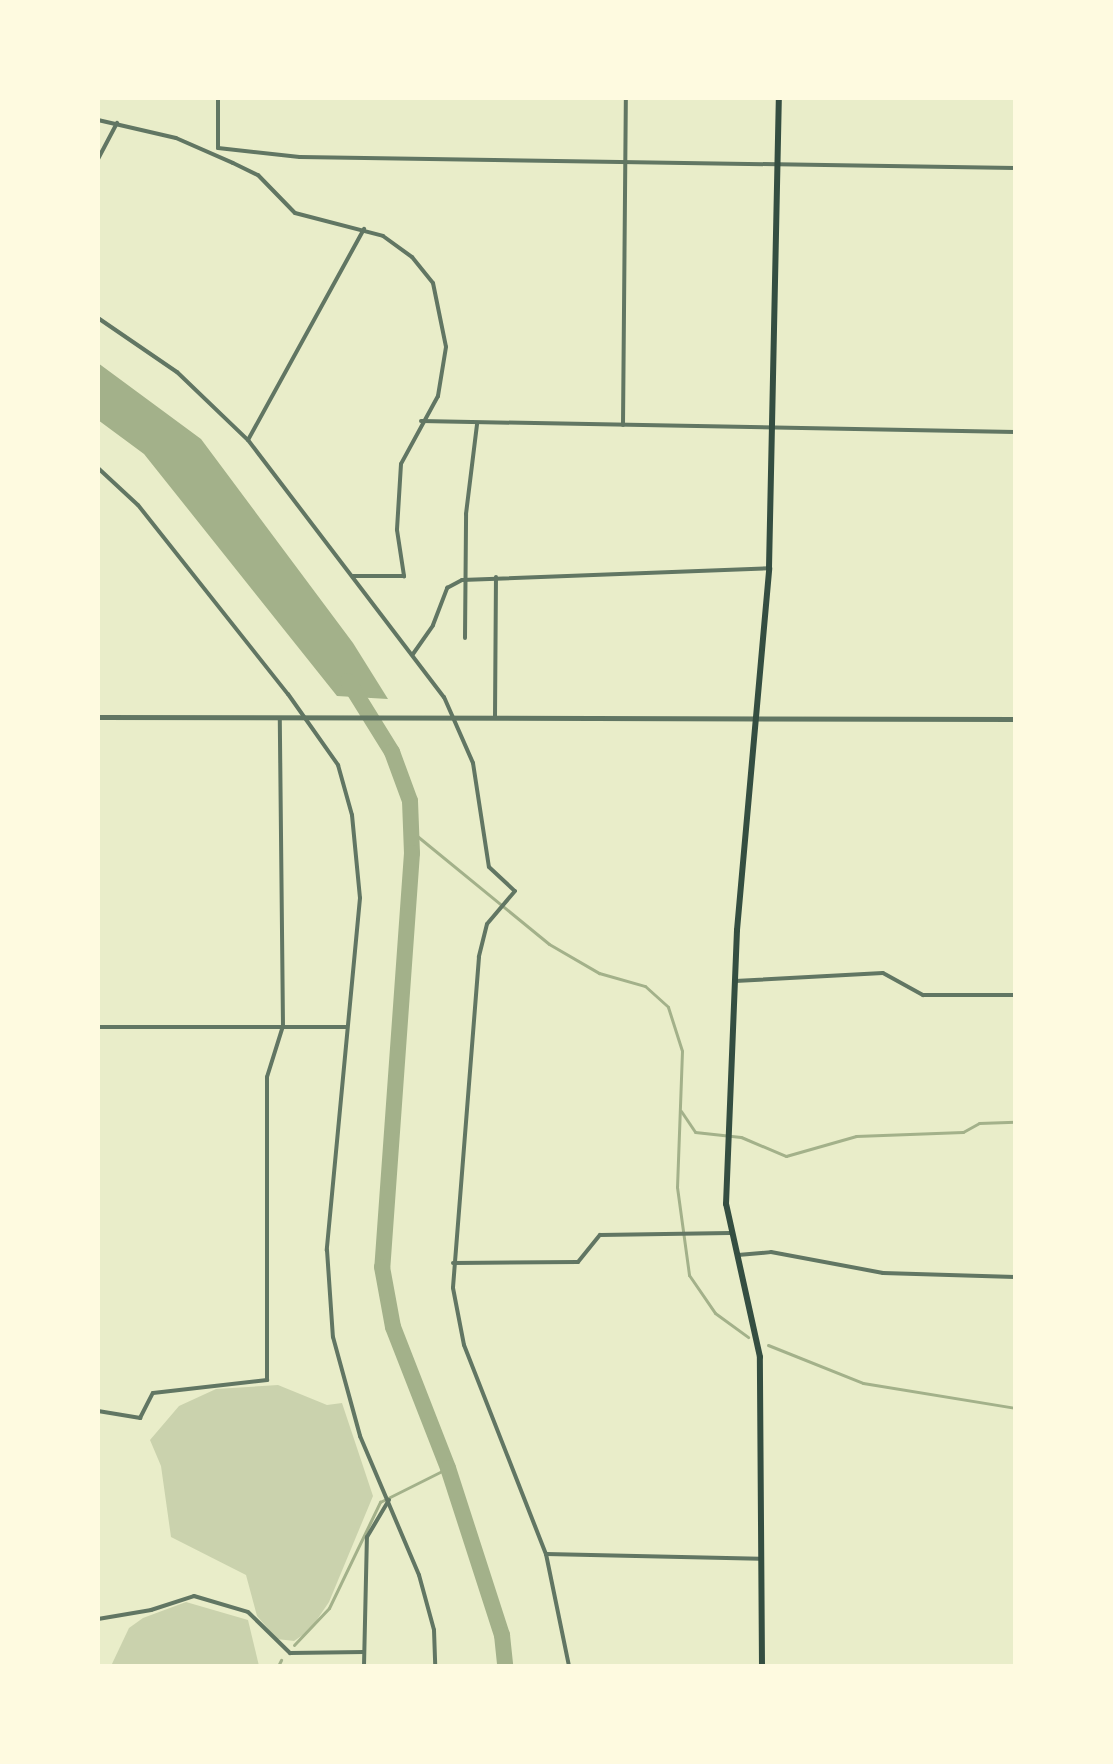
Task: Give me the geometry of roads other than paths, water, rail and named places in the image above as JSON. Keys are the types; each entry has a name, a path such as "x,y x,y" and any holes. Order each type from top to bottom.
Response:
{"main road":[{"path":"762,1666 760,1357 738,1255 730,1233 731,1134 734,981 769,568 779,98"}],"street":[{"path":"214,154 218,148 218,98"},
{"path":"623,425 626,98"},
{"path":"98,120 117,123 214,154 258,175 295,213 364,229 412,257 433,283 441,310 446,347 438,396 421,421 401,464 397,530 404,576 352,576"},
{"path":"98,159 117,123"},
{"path":"218,148 300,157 1015,168"},
{"path":"248,440 364,229"},
{"path":"98,318 177,372 248,440 413,654 456,716 480,792 489,867 515,891 491,919 479,957 453,1263 464,1345 546,1554 569,1666"},
{"path":"421,421 1015,432"},
{"path":"465,638 469,579 466,514 477,424"},
{"path":"98,468 138,505 306,716 338,765 360,856 327,1250 333,1337 360,1436 389,1500 434,1630 435,1666"},
{"path":"413,654 433,625 447,588 469,579 769,568"},
{"path":"495,717 496,577"},
{"path":"98,1411 137,1418 153,1393 267,1380 267,1077 283,1026 280,716"},
{"path":"98,717 456,716 756,722 1015,719"},
{"path":"734,981 883,973 923,995 1015,995"},
{"path":"98,1027 346,1027"},
{"path":"453,1263 578,1262 600,1235 730,1233"},
{"path":"738,1255 771,1252 883,1273 1015,1277"},
{"path":"364,1666 367,1537 389,1500"},
{"path":"546,1554 760,1559"},
{"path":"98,1619 151,1610 194,1596 248,1612 290,1653 364,1652"}],"waterway":[{"path":"348,681 392,752 410,801 412,853 382,1267 393,1327 448,1468 502,1635 505,1666"},
{"path":"411,831 549,944 599,973 645,986 668,1007 682,1051 677,1187 689,1275 715,1313 748,1337"},
{"path":"681,1111 695,1132 741,1137 786,1156 856,1136 963,1132 979,1123 1015,1122"},
{"path":"768,1345 863,1383 1015,1408"},
{"path":"294,1645 329,1608 380,1502 448,1468"},
{"path":"278,1666 281,1660"}]}
